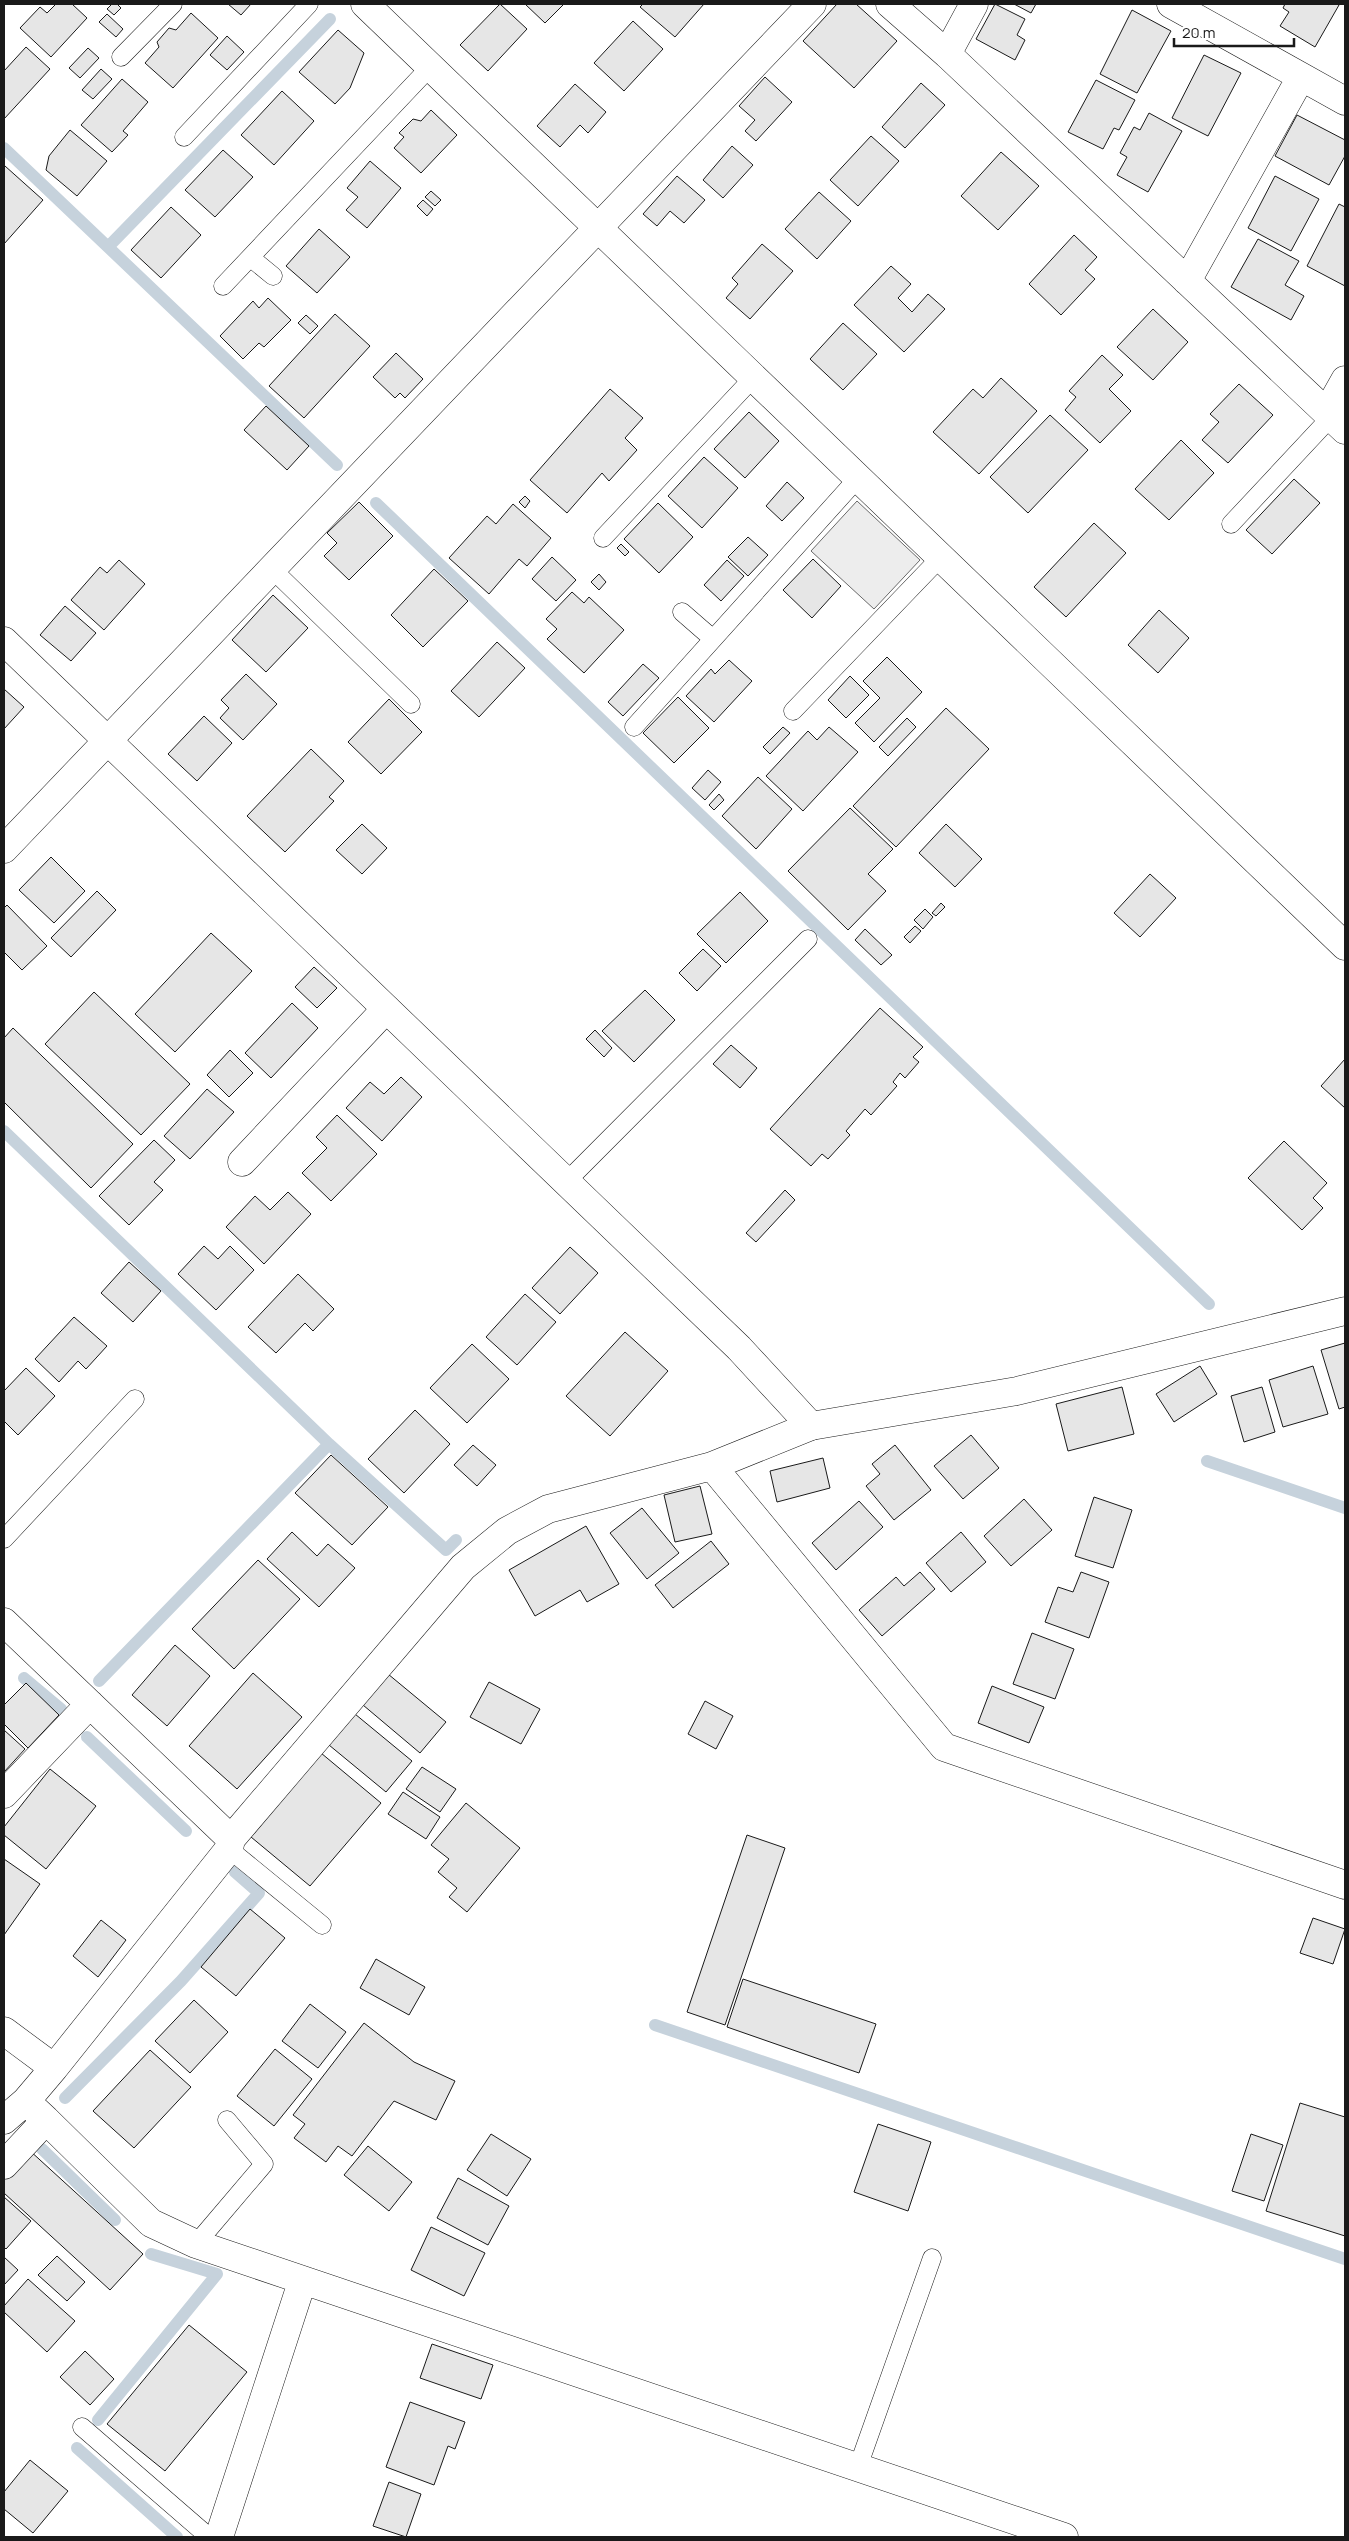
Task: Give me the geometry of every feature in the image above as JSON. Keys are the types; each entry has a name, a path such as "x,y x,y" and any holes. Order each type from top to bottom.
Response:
{"street":[{"path":"365,4 1345,946"},
{"path":"4,849 812,4"},
{"path":"890,4 947,54 1335,420 1345,380"},
{"path":"947,54 974,4"},
{"path":"1171,4 1345,101"},
{"path":"1187,281 1301,77"},
{"path":"4,641 739,1348 811,1426"},
{"path":"242,1162 386,1009"},
{"path":"4,2120 26,2101 54,2068 230,1844 463,1567 507,1531 548,1508 712,1466 811,1426 1017,1391 1345,1311"},
{"path":"712,1466 944,1747 1345,1885"},
{"path":"4,1622 90,1704 230,1844"},
{"path":"4,1794 90,1704"},
{"path":"4,2032 54,2068"},
{"path":"26,2101 152,2223 196,2244 302,2282 1064,2537"},
{"path":"4,2165 46,2120"},
{"path":"219,2537 302,2282"}],"lane":[{"path":"121,57 173,4"},
{"path":"184,137 310,4"},
{"path":"223,286 430,67"},
{"path":"251,258 272,276"},
{"path":"603,538 753,378"},
{"path":"1231,524 1335,420"},
{"path":"634,727 858,478"},
{"path":"793,711 940,558"},
{"path":"272,569 411,704"},
{"path":"682,612 713,639"},
{"path":"566,1182 808,939"},
{"path":"4,1539 135,1399"},
{"path":"230,1844 322,1925"},
{"path":"196,2244 264,2164 227,2120"},
{"path":"858,2467 932,2258"},
{"path":"82,2427 209,2537"}],"shaded area":[{"path":"857,501 920,560 874,609 811,551"}],"building":[{"path":"56,4 72,4 87,18 51,57 20,28 40,7 47,13"},
{"path":"112,4 117,4 121,8 114,15 107,9"},
{"path":"228,4 251,4 241,15"},
{"path":"500,4 527,29 488,71 460,45"},
{"path":"525,4 564,4 545,23"},
{"path":"643,4 704,4 675,37 640,7"},
{"path":"837,4 856,4 897,41 854,88 803,41"},
{"path":"995,4 1025,19 1017,35 1025,40 1015,60 976,39"},
{"path":"1014,4 1036,4 1031,13"},
{"path":"1285,4 1339,5 1315,47 1280,26 1289,12 1283,8"},
{"path":"1132,10 1171,31 1137,93 1100,74"},
{"path":"191,13 218,38 173,88 145,63 159,47 157,42 169,28 176,30"},
{"path":"107,14 123,29 116,37 99,22"},
{"path":"633,21 663,49 624,91 594,63"},
{"path":"338,30 364,53 350,88 335,104 299,72"},
{"path":"227,36 244,52 227,70 210,55"},
{"path":"26,47 50,69 4,119 4,71"},
{"path":"88,48 99,58 80,78 69,68"},
{"path":"1204,55 1241,73 1208,136 1172,118"},
{"path":"101,69 112,79 93,99 82,90"},
{"path":"765,77 792,102 756,141 745,131 755,120 739,106"},
{"path":"122,79 148,102 123,131 128,135 112,152 81,125"},
{"path":"1096,80 1135,100 1119,130 1114,128 1103,149 1068,132"},
{"path":"921,83 945,105 905,148 882,127"},
{"path":"575,84 606,112 588,133 580,125 560,147 537,126"},
{"path":"282,91 314,121 274,165 241,135"},
{"path":"431,110 457,135 421,173 394,148 404,137 399,133 413,119 421,121"},
{"path":"1149,113 1182,131 1148,192 1117,175 1127,157 1120,153 1134,127 1140,130"},
{"path":"1297,115 1345,140 1345,156 1329,185 1275,156"},
{"path":"70,130 107,161 77,196 46,170 49,156"},
{"path":"871,136 899,161 858,206 830,180"},
{"path":"732,146 753,165 723,198 703,180"},
{"path":"223,150 253,177 215,217 185,190"},
{"path":"1001,152 1039,186 998,230 961,196"},
{"path":"370,161 401,188 367,228 346,210 358,197 347,188"},
{"path":"4,167 43,200 4,244"},
{"path":"677,176 705,200 684,223 670,211 657,226 643,214"},
{"path":"1275,176 1319,199 1291,251 1248,228"},
{"path":"431,191 441,200 435,206 425,197"},
{"path":"819,192 851,221 817,259 785,229"},
{"path":"423,200 433,209 427,216 417,206"},
{"path":"1339,204 1345,207 1345,286 1307,266"},
{"path":"171,207 201,235 161,278 131,250"},
{"path":"319,229 350,257 317,293 286,266"},
{"path":"1074,235 1097,257 1085,270 1095,279 1061,315 1029,284"},
{"path":"1258,239 1299,261 1285,285 1304,296 1291,320 1231,287"},
{"path":"762,244 793,271 750,319 726,298 738,284 732,278"},
{"path":"891,266 911,284 898,298 912,312 928,294 945,309 904,352 854,305"},
{"path":"268,298 291,320 264,347 259,343 243,359 220,336 253,301 259,308"},
{"path":"1153,309 1188,342 1153,380 1117,347"},
{"path":"335,314 370,346 304,418 269,386"},
{"path":"306,315 318,326 310,334 298,323"},
{"path":"843,323 877,354 843,390 810,359"},
{"path":"396,353 423,379 405,398 400,393 395,398 373,377"},
{"path":"1102,355 1123,375 1109,389 1131,411 1100,443 1065,410 1076,397 1069,391"},
{"path":"1001,378 1037,411 979,474 933,432 973,389 983,398"},
{"path":"1239,384 1273,415 1228,463 1202,440 1219,422 1210,414"},
{"path":"610,389 643,418 625,438 637,450 609,481 602,473 567,513 530,480"},
{"path":"266,406 309,446 287,470 244,430"},
{"path":"749,412 779,441 745,478 714,449"},
{"path":"1050,415 1088,450 1028,513 990,477"},
{"path":"1181,440 1214,473 1169,520 1135,489"},
{"path":"704,457 738,488 702,528 668,496"},
{"path":"1294,479 1320,503 1272,554 1246,530"},
{"path":"787,482 804,498 782,521 766,506"},
{"path":"525,496 530,501 525,508 519,502"},
{"path":"359,502 393,536 349,580 324,556 337,543 327,533"},
{"path":"658,503 693,537 659,573 624,539"},
{"path":"513,504 551,538 527,566 519,559 489,594 449,558 487,516 496,524"},
{"path":"1094,523 1126,553 1066,617 1034,587"},
{"path":"748,537 768,555 748,576 728,557"},
{"path":"621,544 629,552 625,556 617,548"},
{"path":"552,557 576,580 556,601 532,579"},
{"path":"813,559 841,586 812,618 783,590"},
{"path":"119,560 145,584 104,630 71,600 100,567 107,573"},
{"path":"727,560 744,576 721,601 704,585"},
{"path":"434,569 468,601 423,647 391,615"},
{"path":"599,574 606,582 599,590 591,582"},
{"path":"572,592 584,603 589,597 624,630 584,673 547,639 557,629 546,619"},
{"path":"273,595 308,628 266,672 232,640"},
{"path":"65,606 96,633 71,661 40,635"},
{"path":"1159,610 1189,638 1158,673 1128,645"},
{"path":"497,642 525,668 479,717 451,691"},
{"path":"887,657 922,692 874,742 855,723 880,698 863,681"},
{"path":"729,660 752,681 714,722 686,696 711,669 715,674"},
{"path":"643,664 659,678 623,716 608,702"},
{"path":"246,674 277,704 243,740 220,718 229,708 221,700"},
{"path":"850,676 869,695 846,718 828,700"},
{"path":"4,689 24,707 4,729"},
{"path":"678,697 709,728 674,763 643,733"},
{"path":"389,699 422,732 381,774 348,742"},
{"path":"946,708 989,749 896,847 853,806"},
{"path":"204,716 232,743 197,781 168,754"},
{"path":"907,718 916,727 888,756 879,747"},
{"path":"783,727 790,733 770,754 763,747"},
{"path":"829,727 858,752 803,811 766,776 808,731 817,740"},
{"path":"311,749 344,781 329,797 334,801 285,852 247,816"},
{"path":"708,770 721,782 705,800 692,788"},
{"path":"758,777 792,809 756,849 722,816"},
{"path":"719,794 724,800 714,810 709,805"},
{"path":"850,808 893,849 868,874 886,891 848,930 788,871"},
{"path":"362,824 387,848 362,874 336,850"},
{"path":"946,824 982,859 955,887 919,853"},
{"path":"51,857 85,891 54,923 19,890"},
{"path":"1150,874 1176,898 1140,937 1114,913"},
{"path":"97,891 116,910 71,957 51,938"},
{"path":"740,892 768,921 726,963 697,934"},
{"path":"941,903 945,907 936,916 932,913"},
{"path":"7,905 47,946 22,970 4,952 4,908"},
{"path":"925,909 933,917 923,929 914,920"},
{"path":"915,926 921,931 910,943 904,937"},
{"path":"865,929 892,955 881,965 855,940"},
{"path":"211,933 252,971 175,1052 135,1014"},
{"path":"703,949 721,966 697,991 679,973"},
{"path":"314,967 337,988 317,1008 295,987"},
{"path":"645,990 675,1020 634,1062 602,1031"},
{"path":"94,992 190,1084 141,1135 45,1044"},
{"path":"292,1003 318,1028 271,1078 245,1053"},
{"path":"880,1008 923,1047 913,1057 919,1062 905,1078 900,1073 893,1082 897,1086 871,1115 865,1109 846,1131 850,1135 828,1159 822,1154 811,1166 770,1129"},
{"path":"13,1028 133,1144 91,1188 4,1102 4,1038"},
{"path":"595,1030 612,1048 604,1057 586,1039"},
{"path":"731,1045 757,1068 740,1088 713,1064"},
{"path":"230,1050 253,1073 229,1097 207,1075"},
{"path":"1345,1059 1345,1108 1321,1086"},
{"path":"401,1077 422,1097 382,1141 346,1108 370,1082 384,1094"},
{"path":"207,1089 234,1112 190,1159 164,1136"},
{"path":"337,1115 377,1154 331,1201 302,1173 327,1148 316,1137"},
{"path":"154,1140 175,1160 154,1182 163,1190 129,1225 99,1196"},
{"path":"1284,1141 1327,1183 1313,1198 1323,1208 1302,1230 1248,1178"},
{"path":"785,1190 795,1200 756,1242 746,1233"},
{"path":"288,1192 311,1214 264,1264 226,1227 255,1196 270,1210"},
{"path":"204,1246 218,1259 230,1246 254,1270 216,1310 178,1274"},
{"path":"570,1247 598,1273 560,1314 532,1288"},
{"path":"129,1262 161,1291 133,1322 101,1293"},
{"path":"298,1274 334,1309 313,1331 305,1323 276,1353 248,1327"},
{"path":"525,1294 556,1322 517,1365 486,1337"},
{"path":"74,1317 107,1346 86,1369 78,1361 59,1382 35,1359"},
{"path":"625,1332 668,1371 610,1436 566,1396"},
{"path":"1345,1343 1345,1407 1339,1409 1321,1350"},
{"path":"472,1344 509,1379 467,1423 430,1388"},
{"path":"1200,1366 1217,1394 1174,1422 1156,1394"},
{"path":"1313,1366 1328,1414 1283,1427 1269,1380"},
{"path":"26,1368 55,1396 18,1435 4,1421 4,1391"},
{"path":"1122,1387 1134,1434 1068,1451 1056,1404"},
{"path":"1262,1387 1275,1432 1244,1442 1231,1396"},
{"path":"415,1410 450,1444 404,1493 368,1459"},
{"path":"971,1435 999,1468 963,1499 934,1466"},
{"path":"473,1445 496,1465 477,1486 454,1465"},
{"path":"895,1445 931,1490 894,1520 866,1486 880,1474 872,1464"},
{"path":"331,1455 388,1507 352,1545 295,1493"},
{"path":"823,1458 830,1488 777,1502 770,1471"},
{"path":"700,1486 712,1534 675,1542 664,1495"},
{"path":"1094,1497 1132,1510 1113,1568 1075,1556"},
{"path":"1024,1499 1052,1530 1011,1566 984,1536"},
{"path":"859,1501 883,1527 836,1570 812,1543"},
{"path":"642,1508 679,1553 647,1579 610,1533"},
{"path":"586,1526 619,1584 587,1602 580,1590 535,1616 509,1570"},
{"path":"292,1532 317,1556 328,1544 355,1568 319,1607 267,1559"},
{"path":"961,1532 986,1562 951,1592 926,1563"},
{"path":"711,1541 729,1564 673,1608 655,1585"},
{"path":"258,1560 300,1599 234,1669 192,1629"},
{"path":"920,1572 935,1589 882,1636 859,1610 896,1577 904,1586"},
{"path":"1081,1572 1109,1582 1089,1638 1045,1622 1058,1587 1073,1592"},
{"path":"1032,1633 1074,1649 1055,1699 1013,1684"},
{"path":"175,1645 210,1676 167,1726 132,1695"},
{"path":"253,1673 302,1717 237,1789 189,1746"},
{"path":"388,1674 446,1722 420,1753 363,1705"},
{"path":"489,1682 540,1709 521,1744 470,1717"},
{"path":"26,1683 59,1715 28,1748 4,1724 4,1705"},
{"path":"992,1686 1044,1707 1029,1743 978,1723"},
{"path":"705,1701 733,1716 716,1749 688,1734"},
{"path":"355,1714 412,1761 386,1792 329,1745"},
{"path":"4,1730 25,1749 4,1772"},
{"path":"321,1753 381,1803 310,1886 251,1837"},
{"path":"422,1767 456,1789 440,1812 406,1789"},
{"path":"50,1769 96,1806 46,1869 4,1835 4,1827"},
{"path":"403,1792 440,1817 426,1839 388,1814"},
{"path":"466,1803 520,1848 467,1912 449,1897 457,1888 438,1872 449,1859 431,1845"},
{"path":"747,1835 785,1848 725,2025 687,2012"},
{"path":"4,1859 40,1884 4,1935"},
{"path":"250,1909 285,1938 236,1996 201,1967"},
{"path":"1313,1918 1345,1929 1333,1964 1300,1953"},
{"path":"101,1920 126,1940 98,1977 73,1956"},
{"path":"376,1959 425,1987 409,2015 360,1988"},
{"path":"743,1979 876,2024 859,2073 727,2027"},
{"path":"194,2000 228,2032 190,2073 155,2041"},
{"path":"310,2004 346,2032 318,2068 282,2041"},
{"path":"364,2023 414,2062 455,2081 436,2120 394,2101 352,2156 338,2146 326,2162 294,2138 305,2124 293,2115"},
{"path":"275,2049 312,2079 274,2126 237,2096"},
{"path":"150,2050 191,2087 134,2148 93,2111"},
{"path":"1300,2103 1345,2117 1345,2236 1266,2211"},
{"path":"878,2124 931,2142 908,2211 854,2192"},
{"path":"491,2134 531,2159 507,2196 467,2170"},
{"path":"1251,2134 1283,2145 1264,2201 1232,2191"},
{"path":"368,2146 412,2182 389,2211 344,2175"},
{"path":"28,2149 143,2254 110,2290 4,2193 4,2176"},
{"path":"458,2178 509,2206 488,2245 437,2218"},
{"path":"4,2197 31,2221 6,2249 4,2247"},
{"path":"431,2227 485,2253 464,2296 411,2270"},
{"path":"57,2256 85,2282 67,2301 38,2275"},
{"path":"4,2257 18,2270 4,2285"},
{"path":"28,2279 75,2321 47,2352 4,2312 4,2306"},
{"path":"189,2325 247,2372 165,2471 107,2424"},
{"path":"432,2344 493,2365 481,2399 420,2378"},
{"path":"85,2351 114,2379 90,2405 60,2377"},
{"path":"410,2402 465,2422 455,2449 448,2446 434,2485 386,2467"},
{"path":"30,2460 68,2491 33,2533 4,2509 4,2492"},
{"path":"389,2482 421,2494 406,2537 373,2526"}],"waterway":[{"path":"108,247 330,19"},
{"path":"4,148 337,465"},
{"path":"376,503 1209,1304"},
{"path":"4,1131 329,1444 446,1550 456,1540"},
{"path":"99,1681 329,1444"},
{"path":"1207,1461 1345,1508"},
{"path":"24,1678 61,1709"},
{"path":"87,1737 186,1831"},
{"path":"65,2098 181,1981 259,1893 235,1872"},
{"path":"655,2025 1345,2259"},
{"path":"42,2149 115,2220"},
{"path":"98,2420 217,2274 151,2254"},
{"path":"77,2448 177,2537"}]}
